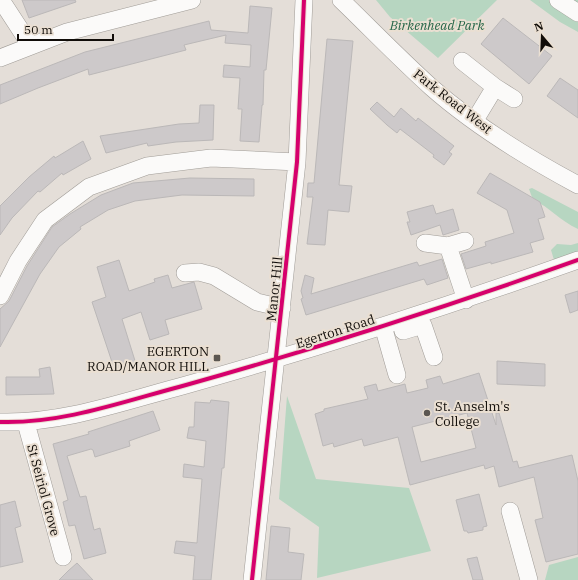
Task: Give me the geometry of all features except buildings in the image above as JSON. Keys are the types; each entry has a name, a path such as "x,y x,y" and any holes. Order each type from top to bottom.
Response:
{"street":[{"path":"1,0 31,46"},
{"path":"0,58 67,32 192,0"},
{"name":"Manor Hill","path":"252,580 297,162 304,0"},
{"name":"Park Road West","path":"341,0 432,88 536,162 578,185"},
{"path":"558,0 578,13"},
{"path":"462,61 495,87 514,99"},
{"path":"475,120 495,87"},
{"path":"0,296 18,261 45,220 89,187 147,166 211,158 297,162"},
{"path":"425,244 448,246 465,241"},
{"path":"448,246 466,300"},
{"name":"Egerton Road","path":"0,422 26,423 78,414 384,332 466,300 578,260"},
{"path":"185,272 198,272 214,276 257,302 282,308"},
{"path":"397,375 384,332 423,325 434,357"},
{"name":"St Seiriol Grove","path":"26,423 63,557"},
{"path":"510,511 529,580"}],"green space":[{"name":"Birkenhead Park","path":"376,0 497,0 438,58 390,17"},
{"path":"530,0 578,0 578,32 560,22"},
{"path":"532,188 578,212 578,229 545,206 533,200 529,189"},
{"path":"578,243 578,252 554,260 551,250 557,244 571,245"},
{"path":"287,396 316,479 409,488 431,551 317,578 319,527 279,499"},
{"path":"578,557 578,580 545,580 549,565"}],"cycle path":[{"path":"252,580 297,162 304,0"},
{"path":"0,422 24,422 70,415 186,385 383,326 578,260"}],"place":[{"name":"EGERTON ROAD/MANOR HILL","path":"217,358"},
{"name":"St. Anselm's College","path":"427,413"}]}
